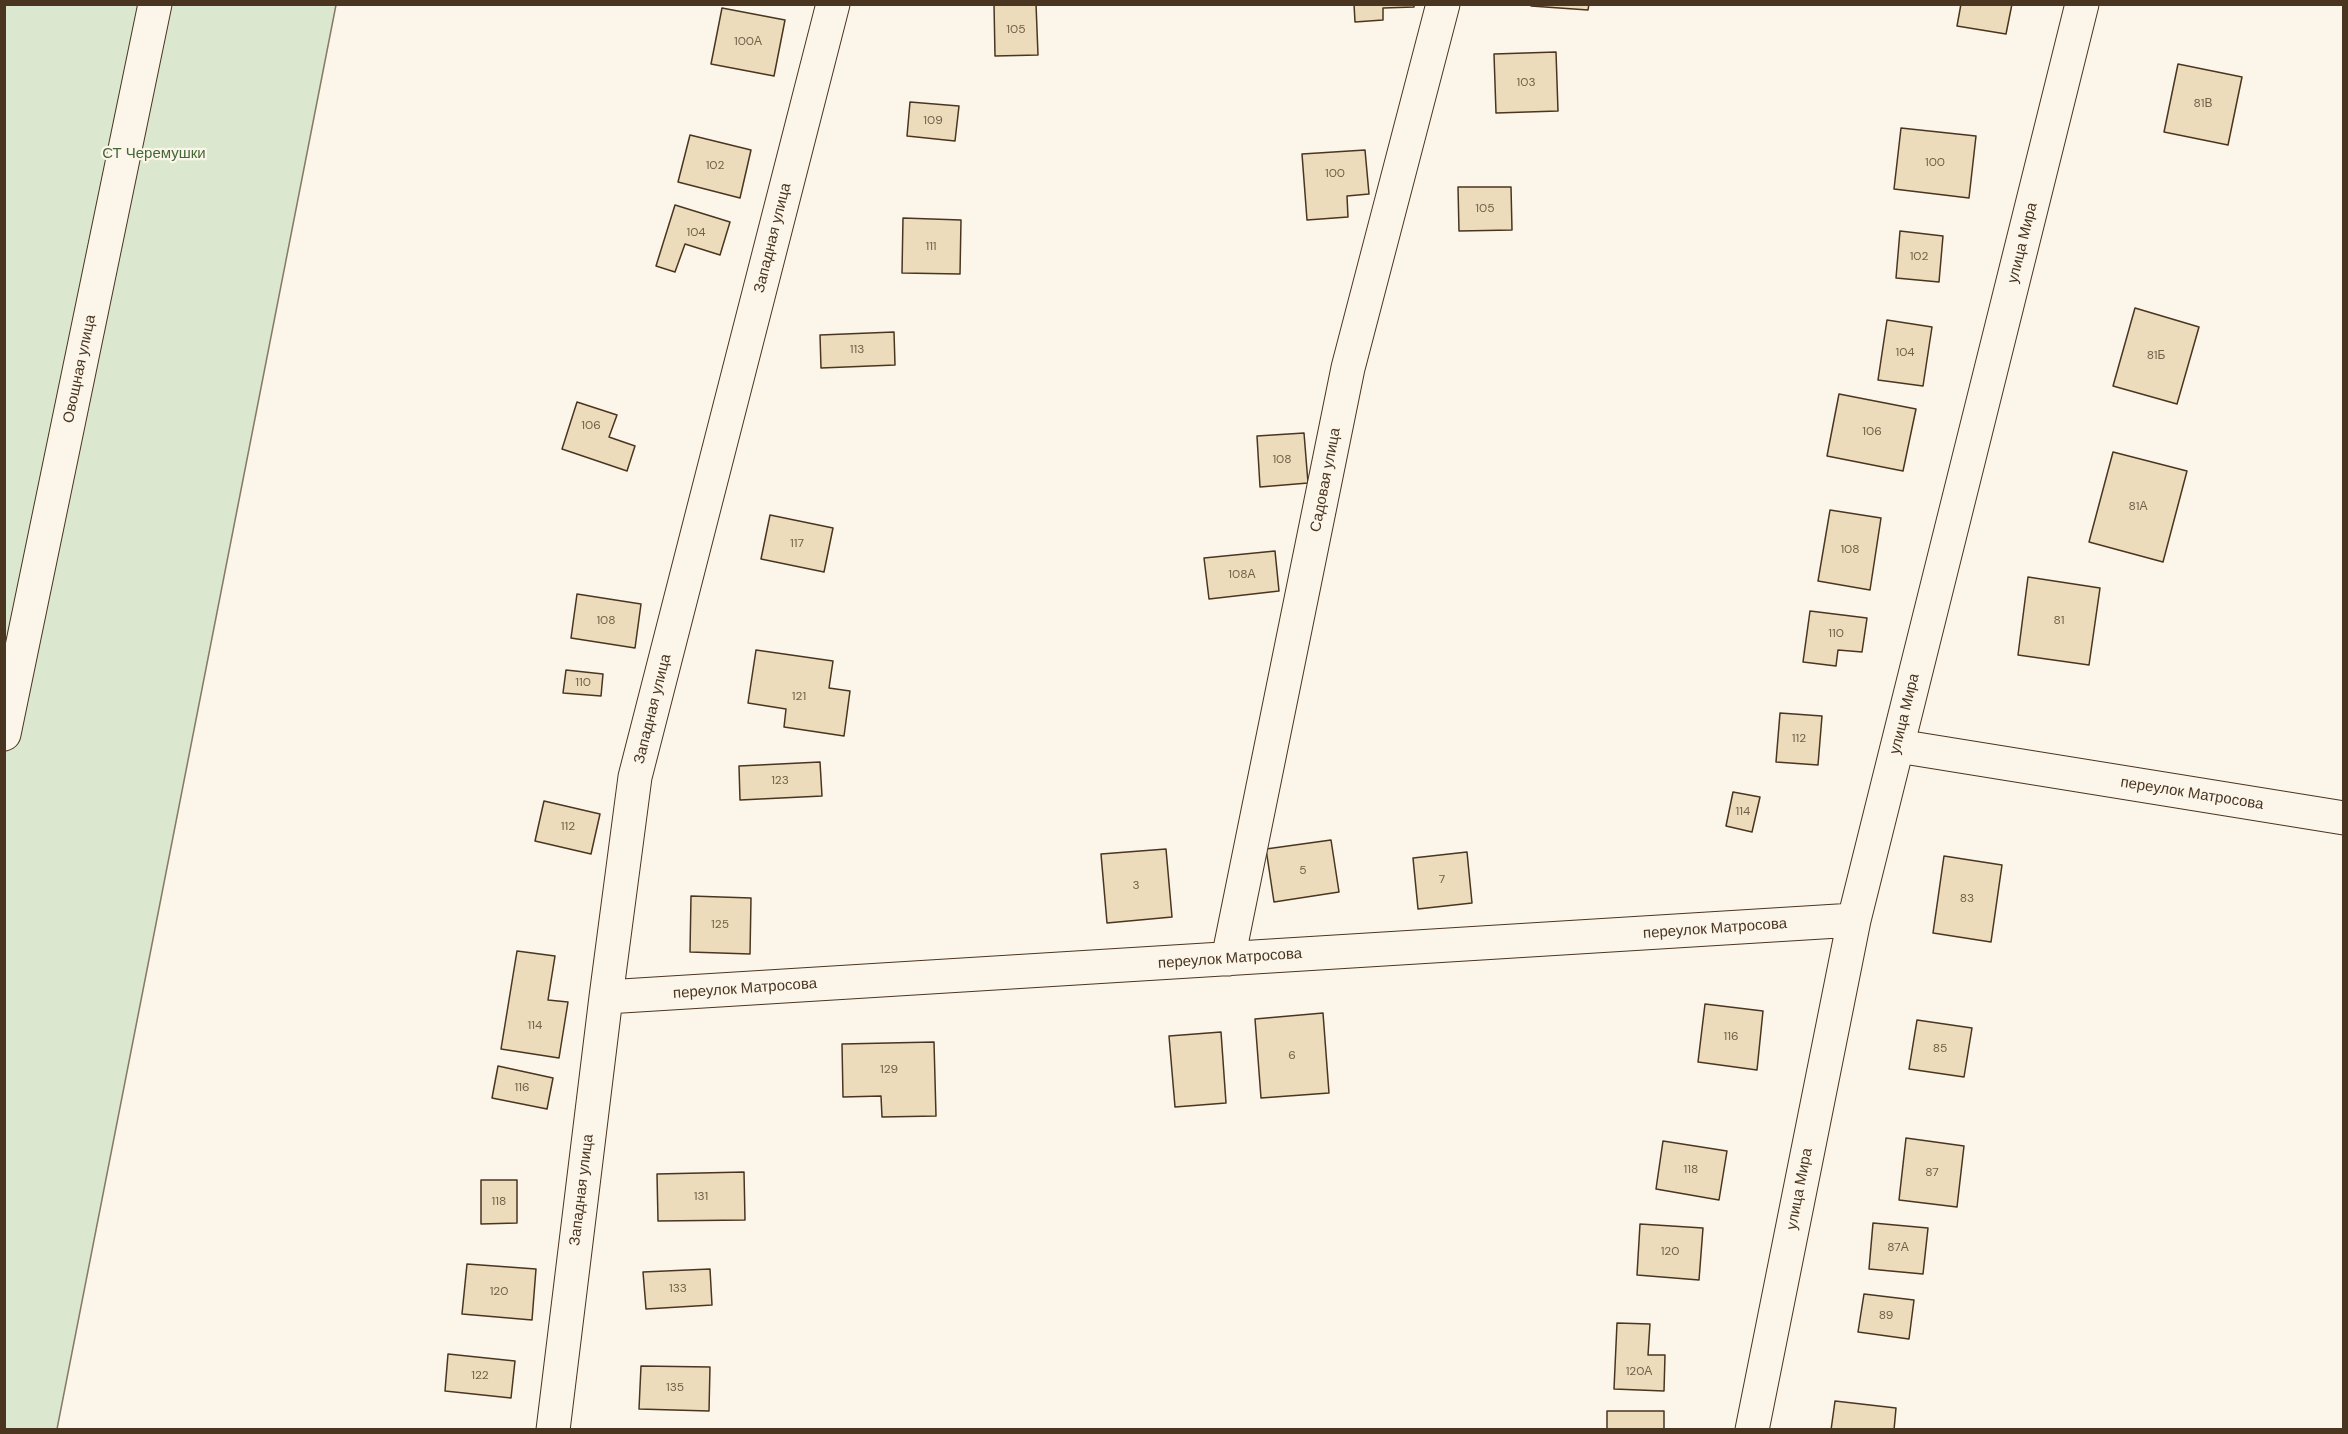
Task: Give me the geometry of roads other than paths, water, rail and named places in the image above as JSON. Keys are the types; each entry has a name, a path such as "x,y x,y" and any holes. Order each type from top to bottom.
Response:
{"street":[{"name":"Овощная улица","path":"4,734 155,4"},
{"name":"Западная улица","path":"553,1430 635,777 833,4"},
{"name":"Садовая улица","path":"1228,959 1348,368 1443,4"},
{"name":"улица Мира","path":"1752,1430 1854,920 2082,4"},
{"name":"переулок Матросова","path":"1898,746 2343,818"},
{"name":"переулок Матросова","path":"606,998 1854,920"}],"park label":[{"name":"СТ Черемушки","path":"154,154"}]}
